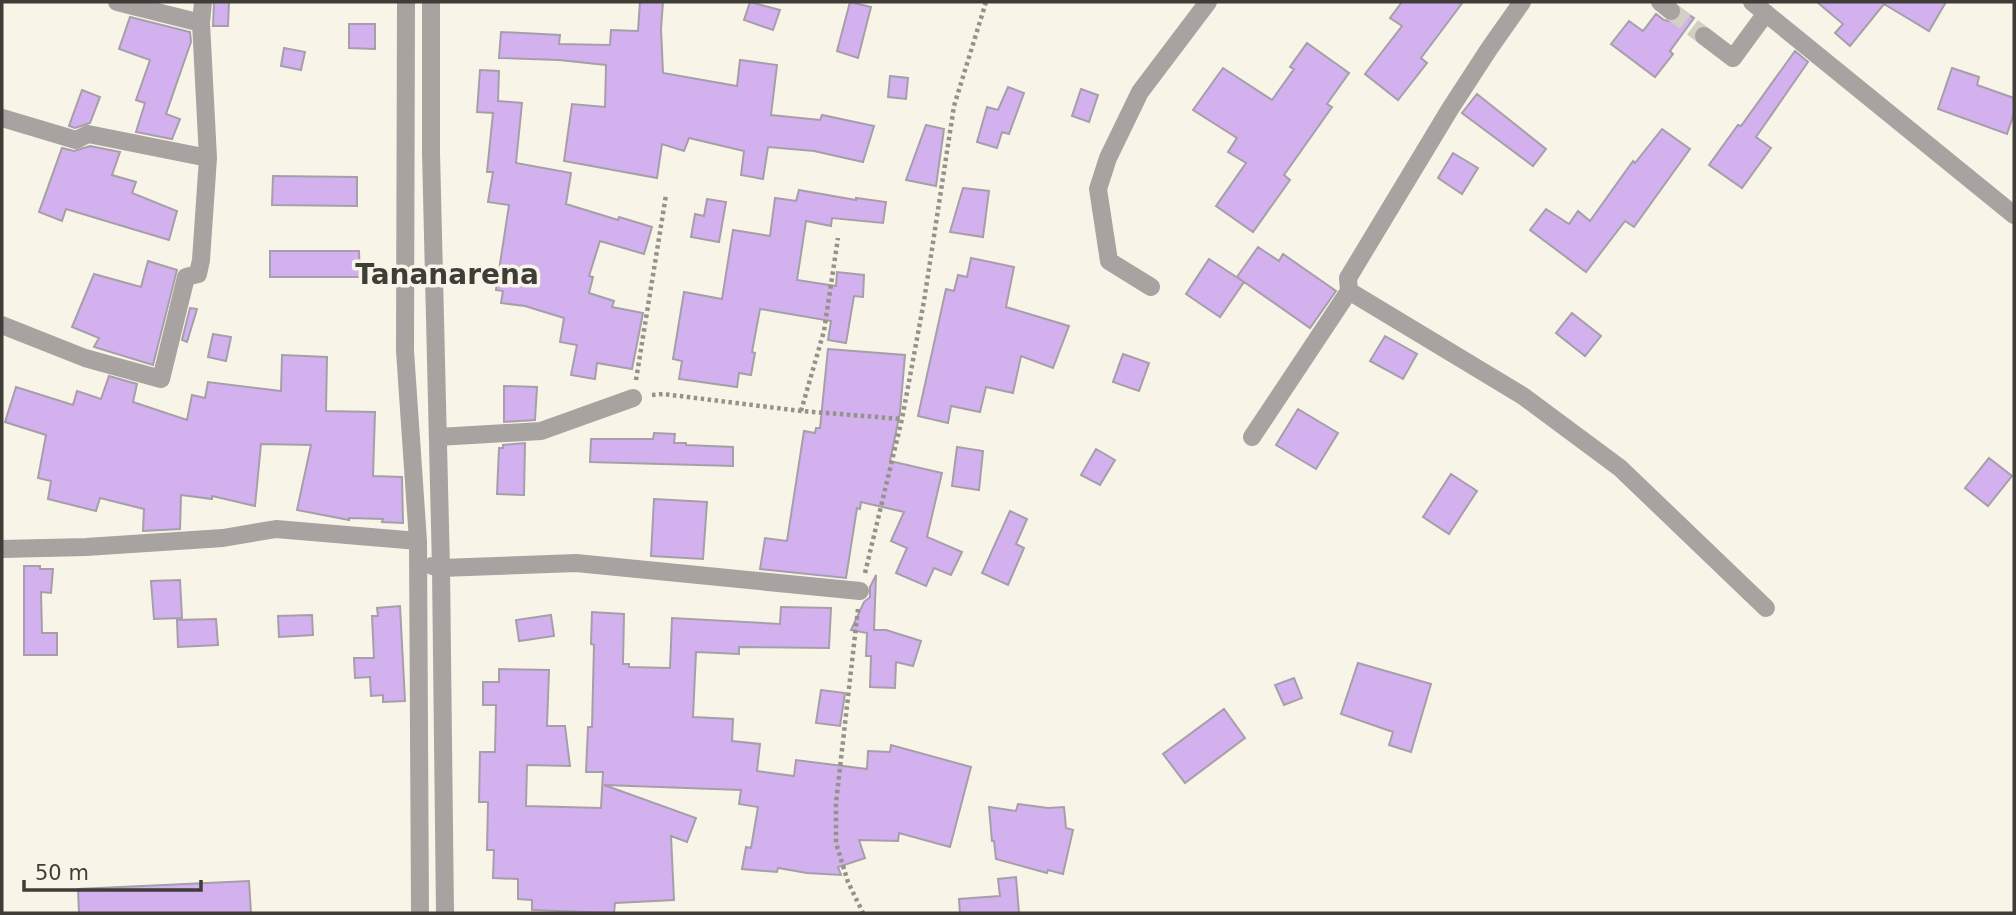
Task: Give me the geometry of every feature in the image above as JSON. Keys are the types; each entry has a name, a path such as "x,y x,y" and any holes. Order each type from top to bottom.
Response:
{"street":[{"path":"117,2 201,23"},
{"path":"2,325 85,358 161,379 187,276 198,274 208,159 201,23 203,2"},
{"path":"406,2 405,351 418,541 420,913"},
{"path":"430,2 445,913"},
{"path":"1152,287 1109,261 1098,189 1108,158 1140,92 1208,2"},
{"path":"1252,437 1349,291 1348,278 1457,99 1522,2"},
{"path":"1704,36 1733,58 1759,7 2014,215"},
{"path":"2,118 76,140 88,134 208,159"},
{"path":"406,152 431,152"},
{"path":"1349,291 1523,396 1620,468 1766,608"},
{"path":"405,351 436,353"},
{"path":"438,437 541,431 633,398"},
{"path":"2,550 223,538 276,529 418,541"},
{"path":"418,564 441,568 576,563 860,591"},
{"path":"420,813 442,814"}],"path":[{"path":"863,913 848,882 836,843 836,803 860,591 902,419 924,301 954,106 986,2"},
{"path":"666,195 633,398 663,394 801,411 902,419"},
{"path":"801,411 824,331 838,238"}],"building":[{"path":"214,2 229,2 228,26 213,26"},
{"path":"640,2 663,2 663,73 737,86 740,60 777,65 771,115 820,120 822,115 874,126 863,162 814,151 768,147 763,179 741,175 744,151 689,138 684,151 662,144 657,178 564,161 572,104 605,107 606,65 499,58 501,32 560,35 559,44 610,45 611,30 638,31"},
{"path":"750,2 780,10 773,30 744,20"},
{"path":"850,2 871,7 858,58 837,51"},
{"path":"1402,2 1463,2 1421,58 1427,63 1398,100 1365,74 1402,26 1390,18"},
{"path":"1817,2 1946,2 1929,31 1884,4 1850,46 1835,33 1843,24"},
{"path":"1682,10 1694,18 1670,51 1673,54 1655,77 1611,44 1629,21 1643,31 1656,14 1664,20 1674,22 1680,18"},
{"path":"130,17 190,32 191,42 166,114 180,119 172,139 136,132 145,103 136,100 150,60 119,49"},
{"path":"349,24 375,24 375,49 349,48"},
{"path":"1307,43 1349,73 1327,104 1332,107 1284,175 1290,180 1253,232 1216,206 1246,163 1228,152 1237,138 1193,110 1223,68 1272,100 1294,69 1290,67"},
{"path":"284,48 305,52 301,70 281,66"},
{"path":"1795,51 1808,62 1756,137 1771,148 1742,188 1709,165"},
{"path":"1952,68 1979,77 1977,85 2014,98 2014,113 2007,134 1938,109"},
{"path":"480,70 499,71 498,101 522,103 516,163 571,173 566,204 652,227 644,254 600,241 589,276 593,277 589,293 614,301 612,307 643,313 632,369 597,363 595,379 571,375 577,345 560,342 564,318 525,306 501,303 503,291 496,290 509,205 488,202 493,172 487,172 493,113 477,112"},
{"path":"890,76 908,78 906,99 888,97"},
{"path":"1008,87 1024,93 1009,134 1002,132 997,148 977,142 987,107 998,110"},
{"path":"1081,89 1098,95 1089,122 1072,116"},
{"path":"82,90 100,97 90,123 75,128 69,126"},
{"path":"1477,94 1546,149 1533,166 1462,113"},
{"path":"926,125 944,129 936,186 906,180"},
{"path":"1662,129 1690,149 1634,227 1625,221 1586,272 1530,230 1546,209 1569,224 1578,211 1590,221 1633,161 1635,163"},
{"path":"90,146 120,152 112,175 136,182 132,193 177,211 169,240 66,209 62,221 39,212 62,148 74,151"},
{"path":"1453,153 1478,168 1462,194 1438,178"},
{"path":"273,176 357,177 357,206 272,205"},
{"path":"963,188 989,191 983,237 950,232"},
{"path":"799,190 856,200 886,202 883,223 832,218 831,226 806,221 797,280 836,286 837,272 864,275 863,297 854,296 846,343 828,340 831,321 760,309 752,352 755,353 751,375 739,373 737,387 679,379 682,361 673,359 684,292 722,299 733,230 770,236 775,198 796,201"},
{"path":"707,199 726,202 719,242 691,237 695,214 704,216"},
{"path":"1258,247 1279,261 1283,254 1336,291 1310,328 1237,277"},
{"path":"270,251 359,251 360,277 270,277"},
{"path":"971,258 1014,267 1006,307 1069,326 1053,368 1021,356 1013,393 986,387 980,412 951,406 948,423 918,416 946,289 954,291 958,275 967,277"},
{"path":"1209,259 1244,282 1220,317 1186,294"},
{"path":"148,261 177,270 153,365 94,347 99,338 72,327 94,274 141,287"},
{"path":"190,308 197,309 187,342 182,340"},
{"path":"1572,313 1601,336 1585,356 1556,333"},
{"path":"213,334 231,337 226,361 208,357"},
{"path":"1385,336 1417,354 1403,379 1370,361"},
{"path":"828,349 905,355 900,412 890,461 942,473 927,537 962,552 951,575 934,568 926,586 896,573 907,548 891,541 904,512 861,502 860,509 857,508 846,578 760,569 765,538 787,541 804,431 815,433 816,428 820,428"},
{"path":"1123,354 1149,363 1139,391 1113,382"},
{"path":"282,355 327,357 326,411 375,412 373,476 402,477 403,523 382,522 383,519 349,520 297,510 311,445 261,444 255,506 212,496 212,499 181,495 180,529 143,531 144,509 100,498 96,511 48,499 51,481 38,478 46,435 5,422 16,387 73,405 77,391 101,399 109,376 137,384 133,402 187,420 192,395 205,398 208,382 281,391"},
{"path":"504,386 537,387 535,420 504,422"},
{"path":"1298,409 1338,433 1316,469 1276,445"},
{"path":"654,433 675,434 674,443 733,447 733,466 590,462 591,439 653,439"},
{"path":"525,443 524,495 497,494 499,448 503,448 503,445"},
{"path":"957,447 983,451 979,490 952,486"},
{"path":"1096,449 1115,460 1100,485 1081,475"},
{"path":"1989,458 2012,476 1988,506 1965,488"},
{"path":"1451,474 1477,491 1449,534 1423,517"},
{"path":"654,499 707,502 703,559 651,556"},
{"path":"1010,511 1027,519 1016,544 1024,548 1008,585 982,573"},
{"path":"24,566 53,569 51,593 41,592 42,633 57,633 57,655 24,655"},
{"path":"876,575 874,630 886,630 921,641 913,666 896,662 895,688 870,687 871,656 866,656 867,633 851,630 864,602 870,597 870,587"},
{"path":"180,580 182,618 154,619 151,581"},
{"path":"400,606 405,701 383,702 383,695 371,696 370,677 355,678 354,658 374,658 372,616 378,616 377,608"},
{"path":"781,607 831,608 829,648 739,647 739,654 696,652 693,717 733,719 732,741 760,744 757,771 794,776 796,760 867,769 868,751 890,752 891,745 971,767 950,847 899,833 898,841 859,840 865,858 838,867 841,875 778,868 777,872 742,869 746,847 751,848 758,807 739,804 741,790 604,785 696,818 687,842 671,836 674,900 615,903 614,913 532,910 532,900 518,899 518,879 493,878 494,850 487,850 488,802 479,802 480,752 495,752 496,705 483,705 483,682 499,682 499,669 549,670 547,726 565,726 570,766 527,765 526,806 601,808 603,772 586,772 588,727 592,727 592,612 624,614 623,664 629,664 629,667 670,668 672,618 780,624"},
{"path":"312,615 313,635 279,637 278,616"},
{"path":"551,615 554,636 519,641 516,620"},
{"path":"216,619 218,645 178,647 177,620"},
{"path":"1358,663 1431,684 1411,752 1389,745 1393,732 1341,714"},
{"path":"1294,678 1302,698 1284,705 1275,685"},
{"path":"821,690 845,693 840,726 816,723"},
{"path":"1224,709 1245,738 1185,783 1163,754"},
{"path":"1018,804 1064,807 1066,828 1073,830 1063,874 1048,870 1047,873 996,859 989,807 1016,811"},
{"path":"1016,877 1019,913 960,913 959,899 1000,896 998,879"},
{"path":"249,881 251,913 79,913 78,889"}],"tunnel":[{"path":"1671,11 1704,36"}],"district":[{"name":"Tananarena","path":"447,274"}]}
